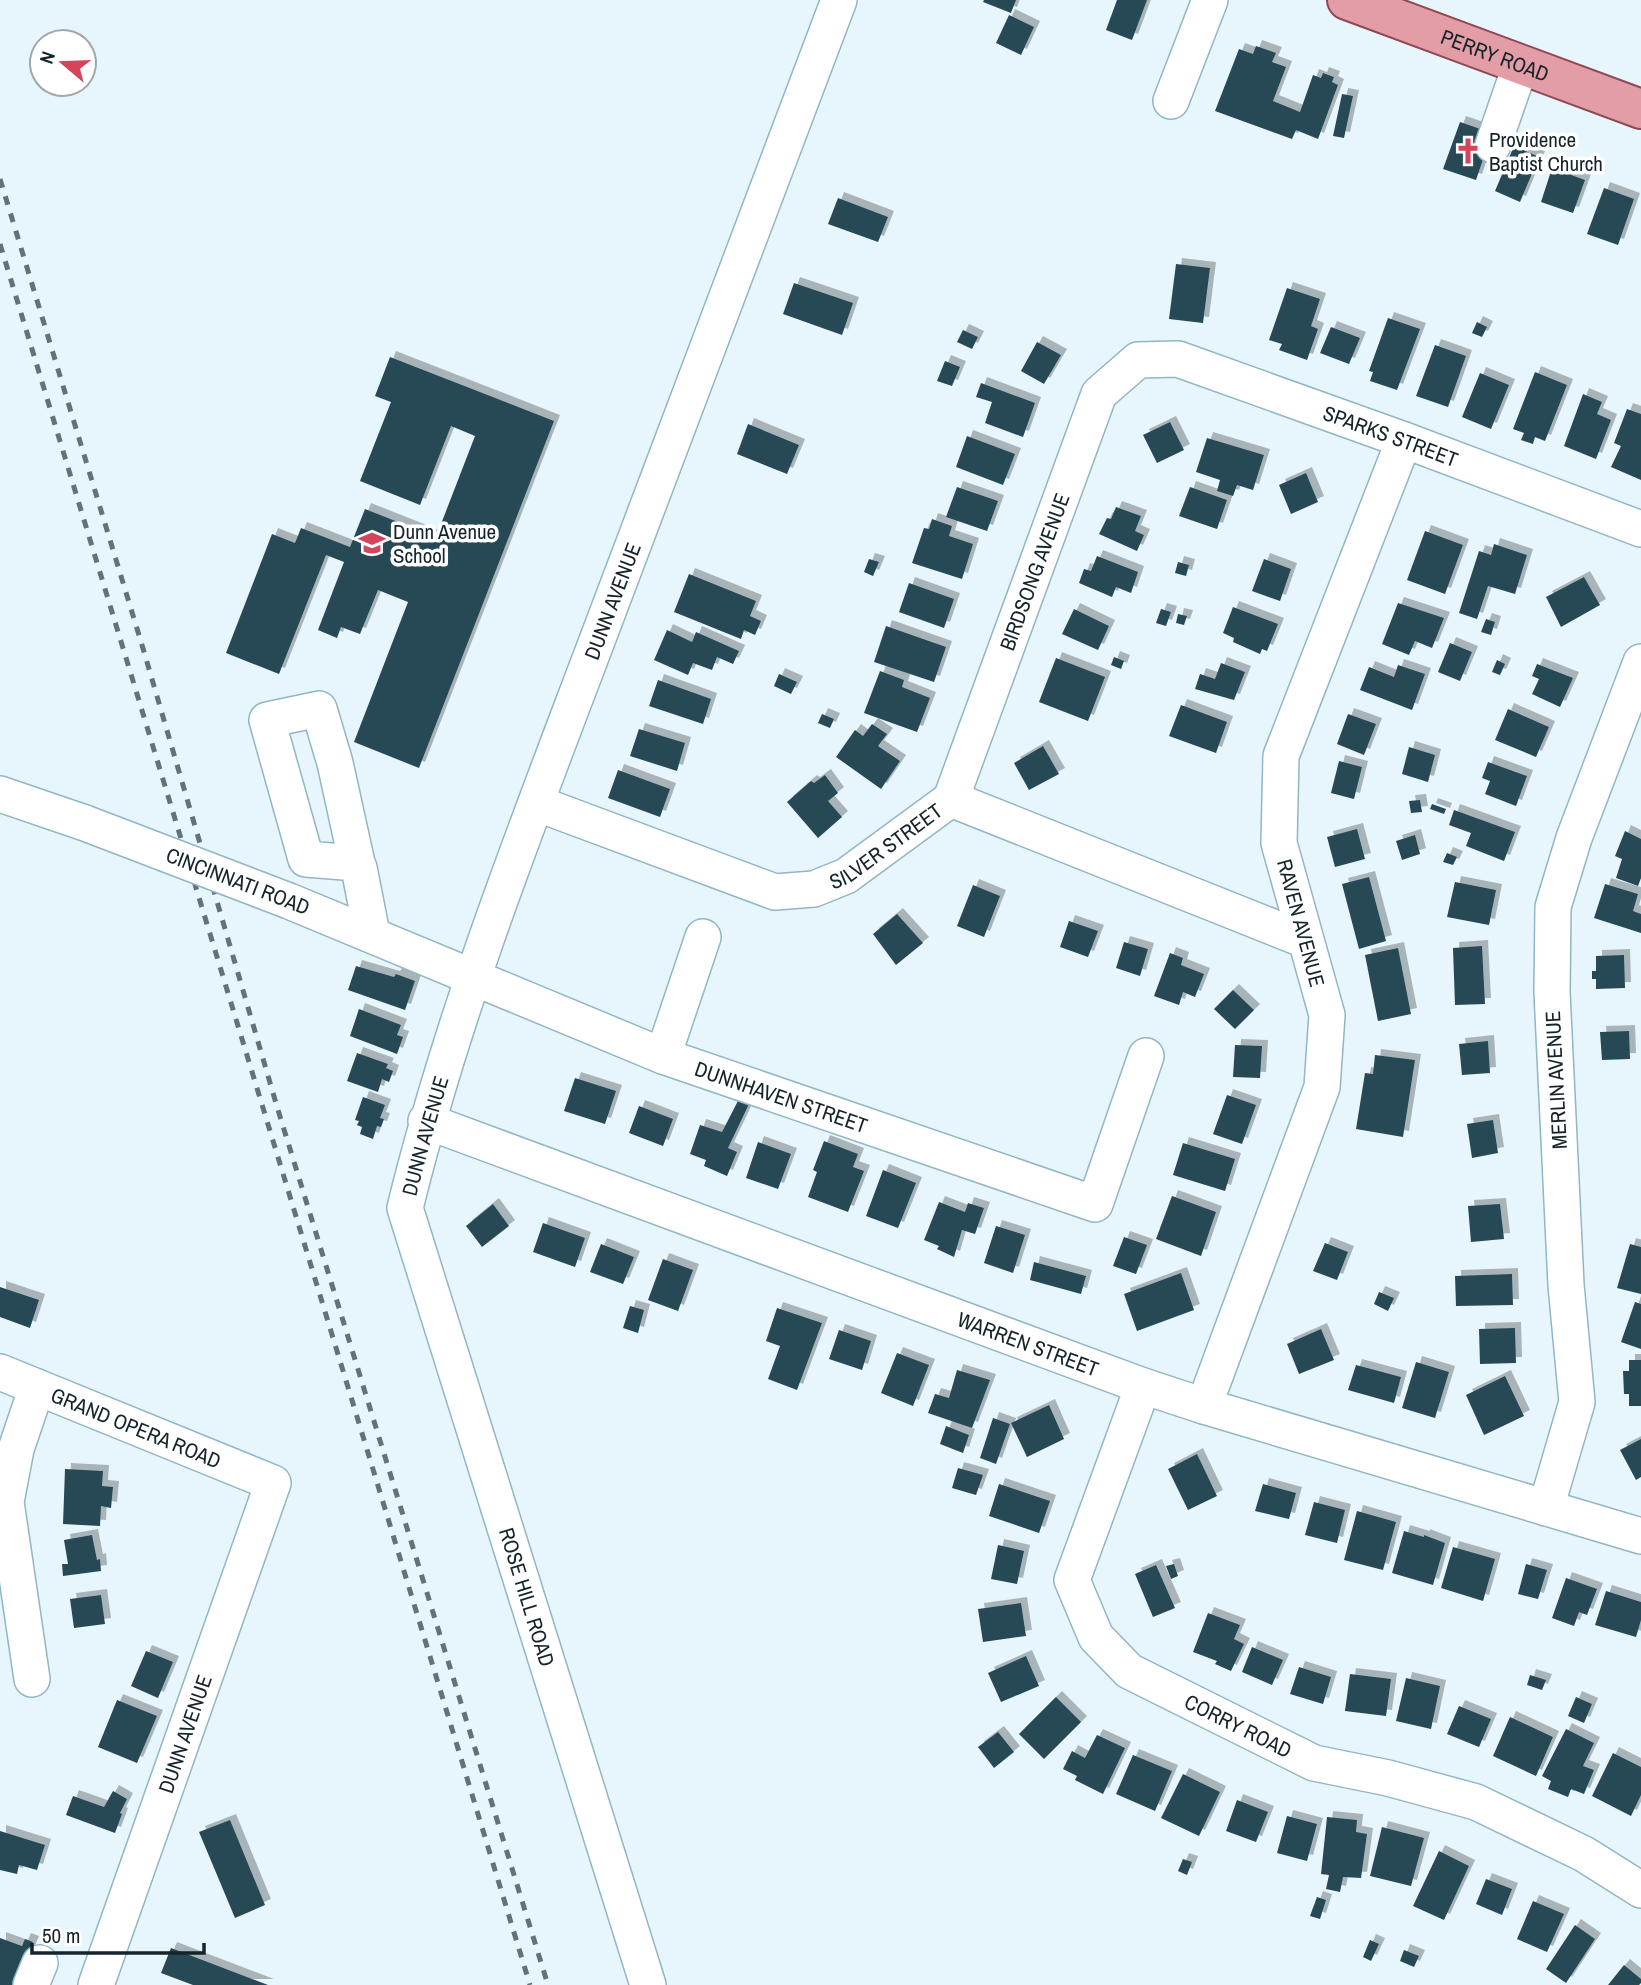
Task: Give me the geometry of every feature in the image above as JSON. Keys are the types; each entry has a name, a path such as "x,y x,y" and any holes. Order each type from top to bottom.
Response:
{"main road":[{"name":"PERRY ROAD","path":"1348,0 1641,109"}],"street":[{"name":"DUNN AVENUE","path":"405,1208 426,1121 473,975 839,0"},
{"path":"1171,101 1210,0"},
{"path":"1493,145 1521,64"},
{"name":"SPARKS STREET","path":"1138,360 1178,359 1641,529"},
{"name":"BIRDSONG AVENUE","path":"951,799 1099,394 1138,360"},
{"name":"RAVEN AVENUE","path":"1204,1406 1322,1087 1327,1015 1279,843 1281,756 1404,440"},
{"name":"MERLIN AVENUE","path":"1546,1508 1577,1402 1566,1285 1552,992 1553,907 1574,838 1641,662"},
{"name":"CINCINNATI ROAD","path":"0,794 85,823 289,901 473,975"},
{"name":"SILVER STREET","path":"536,803 775,892 814,889 846,876 951,799 1305,940"},
{"path":"357,863 372,934"},
{"path":"663,1056 704,937"},
{"name":"DUNNHAVEN STREET","path":"473,975 663,1056 1095,1204 1146,1056"},
{"name":"WARREN STREET","path":"426,1121 1143,1386 1641,1536"},
{"name":"ROSE HILL ROAD","path":"405,1208 648,1985"},
{"name":"GRAND OPERA ROAD","path":"0,1372 273,1483"},
{"name":"CORRY ROAD","path":"1143,1386 1072,1580 1096,1637 1129,1671 1314,1763 1388,1778 1476,1802 1584,1854 1641,1890"},
{"path":"32,1679 6,1502 16,1449 37,1387"},
{"name":"DUNN AVENUE","path":"96,1985 273,1483"}],"building":[{"path":"1016,0 1011,13 983,2"},
{"path":"1117,0 1147,0 1132,40 1106,30"},
{"path":"1009,15 1034,27 1021,55 996,43"},
{"path":"1256,46 1276,53 1272,62 1286,67 1273,101 1300,112 1313,75 1321,78 1323,73 1334,77 1332,82 1338,85 1318,139 1296,130 1292,139 1215,111 1239,49 1253,54"},
{"path":"1342,94 1353,96 1344,138 1333,136"},
{"name":"Providence Baptist Church","path":"1460,122 1492,133 1476,180 1443,169"},
{"path":"1514,146 1539,157 1520,202 1495,191"},
{"path":"1552,168 1585,180 1573,213 1541,202"},
{"path":"1604,188 1634,199 1618,245 1587,234"},
{"path":"838,198 888,217 878,242 828,224"},
{"path":"1176,264 1210,268 1203,323 1169,319"},
{"path":"794,283 853,303 842,335 783,314"},
{"path":"1287,288 1320,299 1311,326 1318,329 1307,360 1279,350 1282,344 1269,340"},
{"path":"1388,318 1420,329 1397,390 1370,381 1373,372 1369,371"},
{"path":"1477,322 1487,327 1482,337 1472,333"},
{"path":"1331,327 1360,338 1349,364 1320,353"},
{"path":"963,330 978,337 972,349 957,342"},
{"path":"1037,342 1061,355 1044,384 1021,371"},
{"path":"1435,345 1466,356 1448,407 1416,396"},
{"path":"390,357 554,421 419,768 354,742 408,602 378,590 360,634 341,627 337,638 318,630 344,562 326,555 279,674 226,653 272,534 295,543 301,528 350,547 365,509 436,537 475,436 451,426 420,505 360,481 391,402 375,396"},
{"path":"945,361 960,367 952,386 937,381"},
{"path":"1535,372 1567,385 1545,441 1535,437 1533,444 1521,440 1524,433 1513,429"},
{"path":"1480,373 1509,385 1491,429 1462,417"},
{"path":"981,383 1035,403 1023,437 985,423 992,402 976,397"},
{"path":"1583,394 1602,402 1597,414 1611,420 1596,459 1564,446"},
{"path":"1627,409 1641,414 1641,480 1611,467 1621,446 1614,443"},
{"path":"1170,422 1184,450 1157,463 1143,435"},
{"path":"748,424 799,445 787,474 737,454"},
{"path":"967,436 1015,454 1003,485 956,467"},
{"path":"1207,438 1264,455 1253,490 1237,485 1233,496 1217,491 1220,480 1196,472"},
{"path":"1306,473 1318,502 1291,514 1279,485"},
{"path":"957,487 998,501 987,531 946,517"},
{"path":"1190,487 1227,500 1217,529 1179,516"},
{"path":"1116,507 1141,516 1135,531 1144,535 1137,551 1099,534 1107,518 1111,519"},
{"path":"932,519 952,526 949,536 973,544 962,579 912,563 924,528 929,529"},
{"path":"1425,531 1463,545 1445,594 1407,580"},
{"path":"1494,544 1527,555 1515,594 1488,586 1477,619 1459,613 1479,551 1491,555"},
{"path":"1097,556 1138,572 1131,593 1116,587 1112,597 1079,583 1084,569 1091,571"},
{"path":"869,559 879,562 873,576 864,572"},
{"path":"1264,559 1291,569 1280,601 1252,591"},
{"path":"1178,562 1189,565 1186,576 1175,573"},
{"path":"689,574 756,601 750,616 761,621 755,635 744,630 741,639 674,612"},
{"path":"1584,577 1600,605 1561,627 1546,597"},
{"path":"909,583 954,599 944,628 899,612"},
{"path":"1398,603 1444,618 1432,648 1415,641 1409,655 1382,644"},
{"path":"1233,607 1278,624 1267,651 1262,649 1260,654 1233,642 1234,638 1223,633"},
{"path":"1074,609 1109,626 1098,650 1062,634"},
{"path":"1161,609 1171,612 1166,626 1156,623"},
{"path":"1178,614 1187,616 1184,625 1176,623"},
{"path":"1486,619 1495,622 1491,635 1481,632"},
{"path":"886,626 946,647 934,682 874,662"},
{"path":"667,630 692,642 696,632 739,651 733,664 717,657 712,670 693,663 688,675 654,660"},
{"path":"1450,643 1472,652 1460,681 1438,672"},
{"path":"1114,657 1124,661 1121,669 1111,665"},
{"path":"1056,658 1105,677 1088,721 1039,702"},
{"path":"1497,660 1505,664 1500,675 1492,672"},
{"path":"1221,663 1245,672 1234,700 1195,689 1200,674 1215,679"},
{"path":"1537,664 1573,678 1560,707 1532,694 1539,679 1532,676"},
{"path":"1398,665 1425,674 1412,710 1360,690 1369,667 1394,677"},
{"path":"880,671 904,680 902,687 930,698 917,732 864,713"},
{"path":"779,674 797,682 791,694 774,686"},
{"path":"658,680 711,699 703,724 649,706"},
{"path":"1181,705 1227,722 1216,753 1169,736"},
{"path":"1508,709 1549,727 1536,757 1495,740"},
{"path":"822,714 834,719 830,728 818,723"},
{"path":"1348,714 1376,724 1364,755 1337,744"},
{"path":"872,724 887,734 878,746 900,761 881,789 836,757 855,730 863,736"},
{"path":"639,729 685,743 677,771 630,756"},
{"path":"1043,746 1059,774 1029,790 1014,763"},
{"path":"1409,747 1435,755 1428,782 1402,774"},
{"path":"1339,761 1362,767 1354,799 1331,793"},
{"path":"1488,762 1527,776 1516,806 1485,794 1490,781 1482,778"},
{"path":"618,770 670,789 660,817 608,798"},
{"path":"825,775 838,793 828,801 842,817 818,838 787,802 811,781 814,783"},
{"path":"1420,800 1422,812 1411,813 1409,801"},
{"path":"1432,804 1446,809 1444,814 1430,809"},
{"path":"1454,810 1515,832 1504,861 1466,846 1471,833 1449,825"},
{"path":"1357,829 1365,859 1335,867 1327,837"},
{"path":"1625,831 1641,839 1641,878 1638,886 1616,878 1622,859 1615,856"},
{"path":"1415,835 1420,854 1402,860 1396,841"},
{"path":"1447,853 1457,857 1453,865 1443,862"},
{"path":"1369,877 1386,941 1359,949 1342,884"},
{"path":"1455,882 1496,890 1489,925 1447,917"},
{"path":"1605,884 1638,894 1633,911 1641,914 1641,933 1594,918"},
{"path":"973,885 1000,896 984,937 957,926"},
{"path":"897,914 923,943 896,965 873,934"},
{"path":"1069,921 1098,931 1088,957 1060,947"},
{"path":"1124,942 1148,949 1140,976 1116,968"},
{"path":"1482,946 1485,1004 1455,1005 1453,948"},
{"path":"1398,948 1411,1014 1378,1021 1365,955"},
{"path":"1170,953 1183,958 1181,965 1204,974 1195,997 1183,992 1179,1005 1154,996"},
{"path":"1624,955 1625,988 1596,989 1596,979 1592,979 1592,971 1596,971 1596,956"},
{"path":"356,966 394,977 396,974 415,981 405,1010 348,990"},
{"path":"1233,990 1254,1010 1235,1029 1214,1009"},
{"path":"359,1009 401,1025 397,1035 403,1037 397,1054 350,1036"},
{"path":"1629,1031 1630,1059 1602,1060 1600,1032"},
{"path":"1488,1041 1490,1073 1462,1075 1459,1044"},
{"path":"1235,1045 1262,1046 1260,1078 1233,1077"},
{"path":"357,1053 388,1064 386,1068 393,1071 389,1082 382,1079 378,1092 347,1081"},
{"path":"1375,1055 1415,1060 1403,1137 1356,1129 1365,1073 1373,1074"},
{"path":"575,1078 616,1091 605,1124 564,1111"},
{"path":"1227,1095 1256,1105 1242,1144 1213,1134"},
{"path":"363,1097 385,1105 380,1118 384,1119 381,1127 377,1126 373,1139 360,1134 362,1127 357,1125 359,1121 355,1120"},
{"path":"740,1097 750,1102 728,1148 737,1152 727,1176 704,1166 706,1160 690,1154 700,1125 722,1132"},
{"path":"639,1106 673,1119 663,1146 629,1133"},
{"path":"1493,1120 1498,1153 1472,1158 1467,1124"},
{"path":"824,1141 858,1154 853,1167 864,1171 848,1212 808,1197 817,1172 813,1170"},
{"path":"758,1142 791,1154 778,1189 746,1178"},
{"path":"1183,1143 1235,1159 1225,1191 1173,1175"},
{"path":"883,1170 916,1183 898,1228 866,1216"},
{"path":"1172,1196 1216,1212 1201,1256 1156,1239"},
{"path":"939,1202 965,1212 968,1203 984,1208 975,1234 962,1230 954,1257 937,1249 939,1246 924,1240"},
{"path":"493,1204 509,1226 482,1247 466,1226"},
{"path":"1500,1204 1504,1239 1471,1242 1468,1206"},
{"path":"543,1223 585,1238 575,1267 533,1252"},
{"path":"996,1226 1025,1235 1013,1273 984,1263"},
{"path":"1124,1237 1147,1245 1136,1274 1113,1266"},
{"path":"1325,1243 1348,1252 1337,1280 1313,1271"},
{"path":"601,1244 634,1257 623,1284 590,1272"},
{"path":"1630,1244 1641,1247 1641,1294 1617,1288"},
{"path":"663,1259 693,1270 678,1311 648,1300"},
{"path":"1034,1262 1086,1276 1081,1294 1030,1280"},
{"path":"1181,1273 1194,1310 1137,1331 1124,1294"},
{"path":"1512,1274 1513,1305 1456,1306 1455,1276"},
{"path":"0,1287 39,1300 30,1328 0,1317"},
{"path":"1379,1292 1394,1298 1388,1311 1374,1304"},
{"path":"1635,1302 1641,1304 1641,1349 1621,1342"},
{"path":"630,1306 644,1310 638,1333 623,1328"},
{"path":"777,1308 822,1323 797,1390 768,1379 780,1346 766,1341"},
{"path":"1515,1328 1516,1363 1480,1364 1479,1329"},
{"path":"1321,1329 1334,1360 1299,1374 1287,1344"},
{"path":"839,1330 871,1341 862,1370 829,1359"},
{"path":"897,1353 929,1365 913,1406 881,1393"},
{"path":"1629,1360 1641,1360 1641,1406 1629,1406 1629,1394 1624,1394 1623,1371 1629,1371"},
{"path":"1416,1362 1449,1372 1435,1418 1402,1408"},
{"path":"1356,1365 1401,1377 1394,1403 1348,1390"},
{"path":"957,1370 990,1380 972,1428 928,1413 935,1394 949,1398"},
{"path":"1505,1376 1524,1416 1484,1435 1466,1395"},
{"path":"1049,1405 1064,1439 1027,1457 1011,1423"},
{"path":"993,1418 1010,1424 996,1464 980,1458"},
{"path":"946,1426 969,1435 963,1453 940,1444"},
{"path":"1641,1439 1641,1477 1636,1480 1620,1450"},
{"path":"1197,1454 1217,1496 1188,1510 1168,1469"},
{"path":"958,1468 983,1475 976,1495 952,1488"},
{"path":"65,1469 103,1471 102,1486 113,1487 111,1508 101,1506 100,1526 63,1524"},
{"path":"999,1484 1050,1501 1039,1533 989,1516"},
{"path":"1263,1484 1296,1493 1289,1519 1255,1511"},
{"path":"1314,1502 1345,1510 1337,1543 1305,1535"},
{"path":"1357,1511 1396,1522 1383,1570 1344,1560"},
{"path":"1404,1531 1445,1543 1433,1585 1392,1573"},
{"path":"92,1535 101,1571 63,1576 62,1564 68,1564 64,1540"},
{"path":"998,1545 1024,1551 1017,1584 991,1579"},
{"path":"1453,1547 1495,1559 1483,1601 1441,1588"},
{"path":"1174,1564 1178,1576 1171,1579 1166,1566"},
{"path":"1526,1564 1547,1570 1538,1599 1518,1594"},
{"path":"1156,1565 1175,1608 1153,1617 1135,1574"},
{"path":"1566,1578 1597,1589 1587,1615 1579,1612 1574,1626 1552,1618"},
{"path":"1606,1591 1641,1602 1641,1620 1636,1637 1595,1625"},
{"path":"101,1595 105,1624 74,1628 70,1599"},
{"path":"1021,1603 1026,1636 983,1642 978,1609"},
{"path":"1208,1613 1240,1625 1234,1639 1244,1644 1231,1671 1215,1664 1217,1661 1193,1652"},
{"path":"1252,1647 1283,1660 1272,1685 1242,1672"},
{"path":"146,1651 173,1662 158,1698 131,1686"},
{"path":"1026,1656 1039,1686 1001,1702 988,1673"},
{"path":"1299,1667 1331,1677 1323,1704 1290,1694"},
{"path":"1350,1674 1391,1679 1386,1716 1345,1711"},
{"path":"1530,1675 1546,1680 1542,1690 1527,1685"},
{"path":"1406,1678 1440,1686 1431,1729 1396,1721"},
{"path":"1056,1697 1081,1722 1044,1759 1019,1734"},
{"path":"1576,1697 1592,1704 1584,1723 1568,1716"},
{"path":"117,1700 157,1716 137,1763 98,1747"},
{"path":"1459,1706 1491,1719 1479,1747 1447,1734"},
{"path":"1510,1717 1553,1737 1536,1776 1493,1756"},
{"path":"1566,1729 1594,1743 1583,1766 1594,1770 1584,1794 1571,1789 1568,1797 1548,1789 1551,1781 1542,1776"},
{"path":"998,1732 1014,1752 994,1768 978,1747"},
{"path":"1097,1735 1125,1748 1103,1794 1075,1780 1077,1776 1063,1769 1072,1751 1085,1758"},
{"path":"1613,1753 1641,1767 1641,1795 1631,1816 1592,1796"},
{"path":"1133,1755 1172,1771 1155,1811 1116,1794"},
{"path":"1183,1774 1220,1792 1199,1836 1161,1818"},
{"path":"113,1791 127,1799 115,1833 66,1815 73,1796 104,1807"},
{"path":"1237,1800 1268,1812 1256,1842 1226,1831"},
{"path":"1287,1816 1317,1824 1307,1861 1277,1853"},
{"path":"1327,1817 1357,1820 1356,1832 1367,1834 1361,1878 1343,1877 1340,1892 1326,1889 1329,1875 1321,1874"},
{"path":"230,1820 265,1905 235,1918 199,1832"},
{"path":"1382,1827 1424,1838 1411,1886 1370,1876"},
{"path":"0,1831 45,1845 37,1870 19,1865 17,1874 0,1870"},
{"path":"1439,1851 1469,1866 1444,1920 1413,1906"},
{"path":"1183,1859 1192,1862 1187,1875 1178,1871"},
{"path":"1486,1879 1512,1889 1502,1915 1476,1904"},
{"path":"1317,1897 1326,1900 1320,1919 1310,1916"},
{"path":"1533,1901 1564,1914 1547,1952 1517,1939"},
{"path":"1575,1925 1595,1939 1566,1983 1546,1969"},
{"path":"0,1938 22,1946 25,1939 33,1942 15,1985 0,1985"},
{"path":"1370,1940 1379,1944 1371,1961 1363,1957"},
{"path":"171,1948 268,1985 193,1985 161,1973"},
{"path":"1404,1950 1419,1956 1414,1967 1400,1961"},
{"path":"1624,1965 1641,1979 1641,1983 1608,1985"}],"railway":[{"path":"0,179 142,645 278,1110 548,1985"},
{"path":"0,244 530,1985"}],"place":[{"name":"Providence Baptist Church","path":"1468,151"},
{"name":"Dunn Avenue School","path":"372,543"}]}
